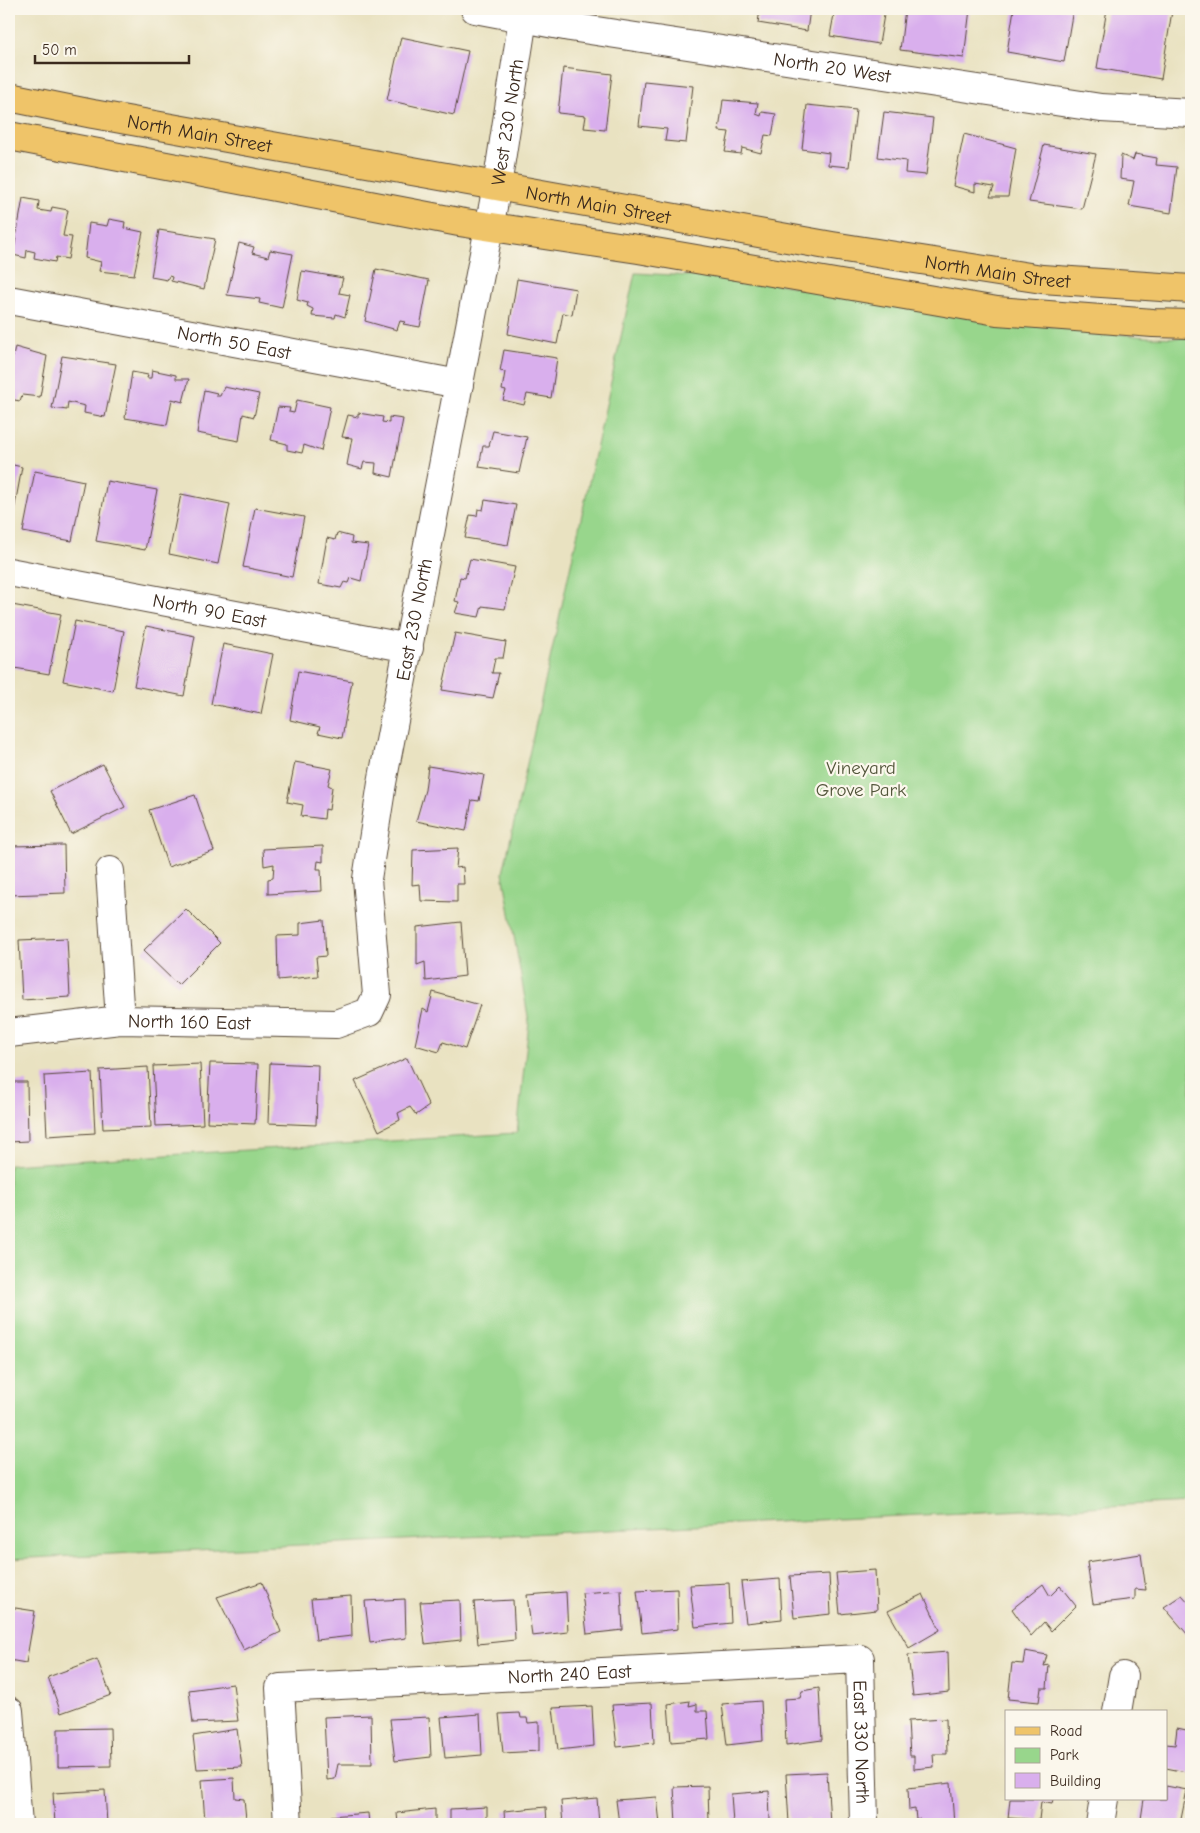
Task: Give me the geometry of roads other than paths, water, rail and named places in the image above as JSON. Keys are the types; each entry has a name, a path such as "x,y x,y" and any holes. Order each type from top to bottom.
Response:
{"main road":[{"name":"North Main Street","path":"10,101 93,114 832,246 1042,279 1191,289"},
{"name":"North Main Street","path":"9,136 489,227 638,249 997,311 1191,324"}],"street":[{"name":"North 20 West","path":"475,9 1092,107 1191,113"},
{"name":"West 230 North","path":"489,227 523,18"},
{"name":"East 230 North","path":"369,1012 377,995 367,879 382,783 489,227"},
{"name":"North 50 East","path":"9,300 459,384"},
{"name":"North 90 East","path":"9,572 409,648"},
{"path":"110,871 120,1020"},
{"name":"North 160 East","path":"9,1033 120,1020 336,1024 369,1012"},
{"name":"North 240 East","path":"288,1824 280,1688 860,1659"},
{"name":"East 330 North","path":"860,1659 864,1824"},
{"path":"1117,1710 1123,1676"},
{"path":"9,1711 18,1824"},
{"path":"1100,1824 1104,1800"}],"park label":[{"name":"Vineyard Grove Park","path":"861,778"}]}
